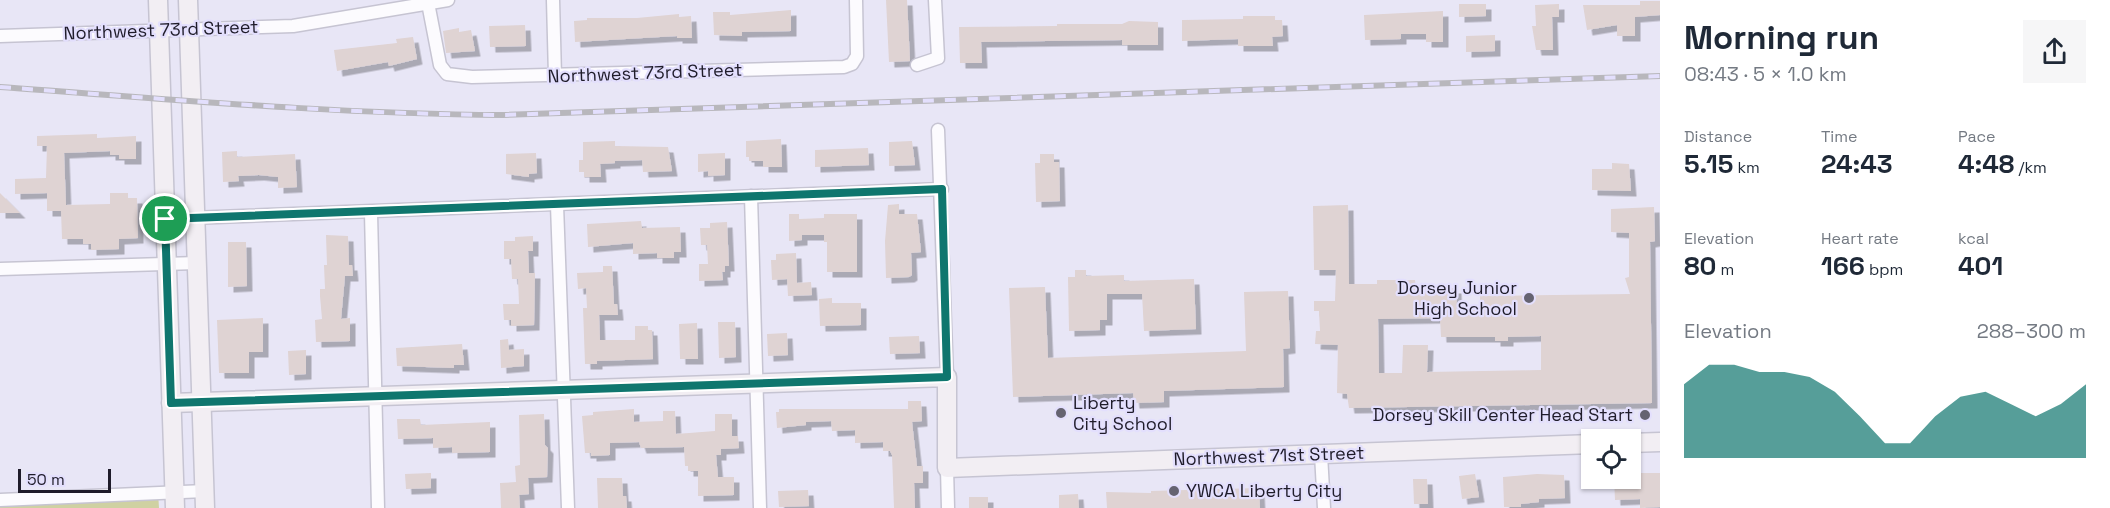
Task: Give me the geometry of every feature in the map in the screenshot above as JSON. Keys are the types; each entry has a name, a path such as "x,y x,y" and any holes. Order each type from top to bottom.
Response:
{"street":[{"path":"158,0 174,500"},
{"path":"0,500 205,499 188,0"},
{"name":"Northwest 73rd Street","path":"0,36 293,26 448,0"},
{"path":"553,0 555,76"},
{"name":"Northwest 73rd Street","path":"428,3 440,65 447,74 472,77 584,76 849,66 857,56 856,0"},
{"path":"917,65 938,58 935,0"},
{"path":"938,130 942,189 947,377 948,508"},
{"path":"165,219 371,213 942,189"},
{"path":"752,196 754,383 760,508"},
{"path":"557,205 568,508"},
{"path":"371,213 378,508"},
{"path":"0,269 197,263"},
{"path":"171,403 947,377"},
{"path":"1641,443 1660,442"},
{"name":"Northwest 71st Street","path":"947,468 1581,444"},
{"path":"1321,454 1324,508"}],"green space":[{"path":"158,493 159,508 0,508 0,499"}],"building":[{"path":"886,0 907,0 910,61 889,62"},
{"path":"1640,1 1660,1 1660,15 1635,17 1635,36 1617,36 1617,25 1587,30 1583,5 1640,5"},
{"path":"1459,4 1486,4 1486,16 1459,17"},
{"path":"1559,4 1559,17 1552,17 1553,50 1536,50 1532,26 1536,26 1535,5"},
{"path":"791,10 791,31 742,32 742,36 714,35 713,12 730,12 730,15"},
{"path":"1443,11 1443,42 1426,42 1426,34 1401,34 1401,39 1365,40 1364,15"},
{"path":"679,14 679,17 691,16 692,38 677,38 677,36 575,42 574,21 587,20 587,18 637,18"},
{"path":"1243,16 1275,16 1275,20 1282,20 1283,36 1272,37 1273,46 1238,46 1238,39 1182,41 1182,20 1243,19"},
{"path":"1129,21 1158,22 1158,45 1122,45 1122,40 981,42 982,63 960,63 959,27 1122,24"},
{"path":"525,25 526,46 490,47 489,26"},
{"path":"459,28 459,32 471,30 475,51 446,53 443,31"},
{"path":"1495,35 1495,51 1466,52 1466,36"},
{"path":"413,37 417,59 389,66 388,62 337,71 334,50 397,43 396,39"},
{"path":"97,134 97,138 136,136 136,159 119,159 119,155 110,155 110,151 64,153 66,205 110,204 110,193 128,193 128,198 137,198 138,238 119,239 119,249 91,250 91,244 83,244 83,239 62,239 61,211 47,211 47,193 15,194 15,179 46,178 47,146 37,146 37,136"},
{"path":"781,139 782,167 763,167 763,161 749,161 749,157 746,157 746,141"},
{"path":"615,141 615,146 668,147 672,171 643,172 642,160 600,164 601,177 584,177 584,172 579,172 579,160 583,160 583,142"},
{"path":"912,141 915,165 889,166 889,142"},
{"path":"868,148 869,165 815,167 815,150"},
{"path":"237,151 237,157 295,154 297,187 278,188 278,177 259,175 238,176 239,181 223,182 222,152"},
{"path":"536,153 537,173 529,174 529,177 506,174 506,154"},
{"path":"725,153 725,175 708,176 708,171 698,172 698,154"},
{"path":"1040,154 1054,154 1054,162 1059,162 1060,201 1036,202 1035,163 1040,163"},
{"path":"1612,163 1629,164 1631,191 1592,190 1592,169 1612,169"},
{"path":"0,193 20,213 0,213"},
{"path":"899,204 899,214 917,214 921,252 911,253 912,275 886,278 885,241 888,205"},
{"path":"1348,205 1349,284 1377,284 1377,280 1415,280 1416,288 1456,288 1457,310 1480,310 1480,296 1630,294 1625,278 1629,277 1629,233 1611,232 1611,209 1654,207 1655,241 1650,242 1652,403 1349,408 1347,394 1337,393 1338,345 1315,344 1316,331 1320,331 1319,311 1314,311 1314,301 1335,301 1336,270 1314,270 1313,206","holes":["1440,318 1441,337 1495,337 1495,341 1508,341 1508,337 1541,336 1541,370 1427,372 1428,345 1403,345 1402,373 1379,373 1378,319"]},
{"path":"789,214 799,214 799,219 824,218 824,214 857,214 857,272 827,272 827,242 824,242 824,235 802,235 802,240 789,241"},
{"path":"641,221 642,228 680,227 681,252 674,252 674,258 657,258 657,253 633,254 633,243 588,247 587,224"},
{"path":"727,222 729,266 725,266 725,272 722,272 723,280 699,281 699,264 708,264 707,245 701,245 700,228 710,228 710,223"},
{"path":"326,235 348,236 349,265 352,265 353,276 345,276 341,319 350,318 350,341 316,342 315,320 322,319 320,289 325,289"},
{"path":"533,236 533,251 528,251 529,273 535,273 534,325 511,326 511,320 504,320 503,304 519,304 518,279 512,279 511,259 504,259 504,241 515,241 515,237"},
{"path":"228,242 246,242 247,286 228,287"},
{"path":"796,253 797,283 811,282 812,295 788,296 787,279 772,280 771,260 776,260 776,254"},
{"path":"603,266 612,266 614,304 617,304 618,315 599,315 600,340 635,340 635,326 648,326 648,330 652,330 653,359 597,361 597,364 585,364 583,308 587,308 586,288 578,289 577,273 603,272"},
{"path":"1075,270 1086,270 1086,276 1124,275 1124,281 1194,279 1196,329 1144,331 1142,294 1107,294 1107,320 1100,320 1100,330 1069,331 1068,277 1075,277"},
{"path":"1045,287 1048,358 1246,351 1244,292 1288,291 1290,348 1283,349 1284,387 1164,391 1164,402 1134,403 1133,393 1013,397 1009,288"},
{"path":"832,298 832,303 861,303 861,325 820,326 819,299"},
{"path":"263,318 263,352 249,352 249,373 219,373 217,320"},
{"path":"718,322 735,322 736,357 719,358"},
{"path":"697,323 698,359 680,359 679,324"},
{"path":"787,333 788,355 768,356 767,334"},
{"path":"919,336 920,353 890,354 889,337"},
{"path":"508,339 509,350 524,349 524,366 501,368 500,340"},
{"path":"462,344 464,365 454,365 454,368 397,366 396,348"},
{"path":"306,350 306,374 289,375 288,351"},
{"path":"908,401 921,401 922,421 912,422 917,466 923,466 923,483 914,483 915,508 894,508 892,455 890,451 883,451 883,442 855,443 855,430 832,431 831,421 806,422 806,425 777,428 776,412 779,412 779,409 908,409"},
{"path":"634,409 634,422 663,421 663,411 675,411 676,434 715,431 715,414 732,414 732,436 738,436 739,448 721,449 721,455 716,455 718,477 734,477 734,495 698,496 698,471 688,471 688,466 685,466 684,447 641,448 639,442 610,443 610,455 591,456 591,453 585,453 582,416 593,415 593,412"},
{"path":"544,414 545,445 548,448 547,477 528,478 529,494 519,495 520,508 501,508 500,483 516,482 515,466 520,465 519,415"},
{"path":"397,419 420,419 421,425 490,422 490,452 452,453 452,447 433,448 433,438 398,439"},
{"path":"431,473 431,488 406,489 405,474"},
{"path":"1641,473 1660,473 1660,507 1640,508 1640,499 1615,500 1614,489 1641,489"},
{"path":"1475,474 1479,497 1462,499 1459,476"},
{"path":"1537,474 1564,475 1565,498 1539,499 1539,502 1521,504 1521,507 1504,507 1503,477"},
{"path":"597,478 622,478 623,496 626,496 627,508 598,508"},
{"path":"1413,479 1427,479 1428,504 1414,504"},
{"path":"1259,488 1260,508 1107,508 1106,492 1151,493 1151,491"},
{"path":"808,490 809,506 779,507 778,491"},
{"path":"1078,494 1079,508 1059,508 1059,495"},
{"path":"969,497 988,497 988,508 969,508"}],"railway":[{"path":"0,87 314,109 503,115 1660,76"}],"cycle path":[{"path":"165,219 942,189"},
{"path":"171,403 947,377"}],"place":[{"name":"Dorsey Junior High School","path":"1529,298"},
{"name":"Liberty City School","path":"1061,413"},
{"name":"Dorsey Skill Center Head Start","path":"1645,415"},
{"name":"YWCA Liberty City","path":"1174,491"}],"route":[{"path":"942,189 947,377 171,403 165,219 371,213 942,189"}]}
